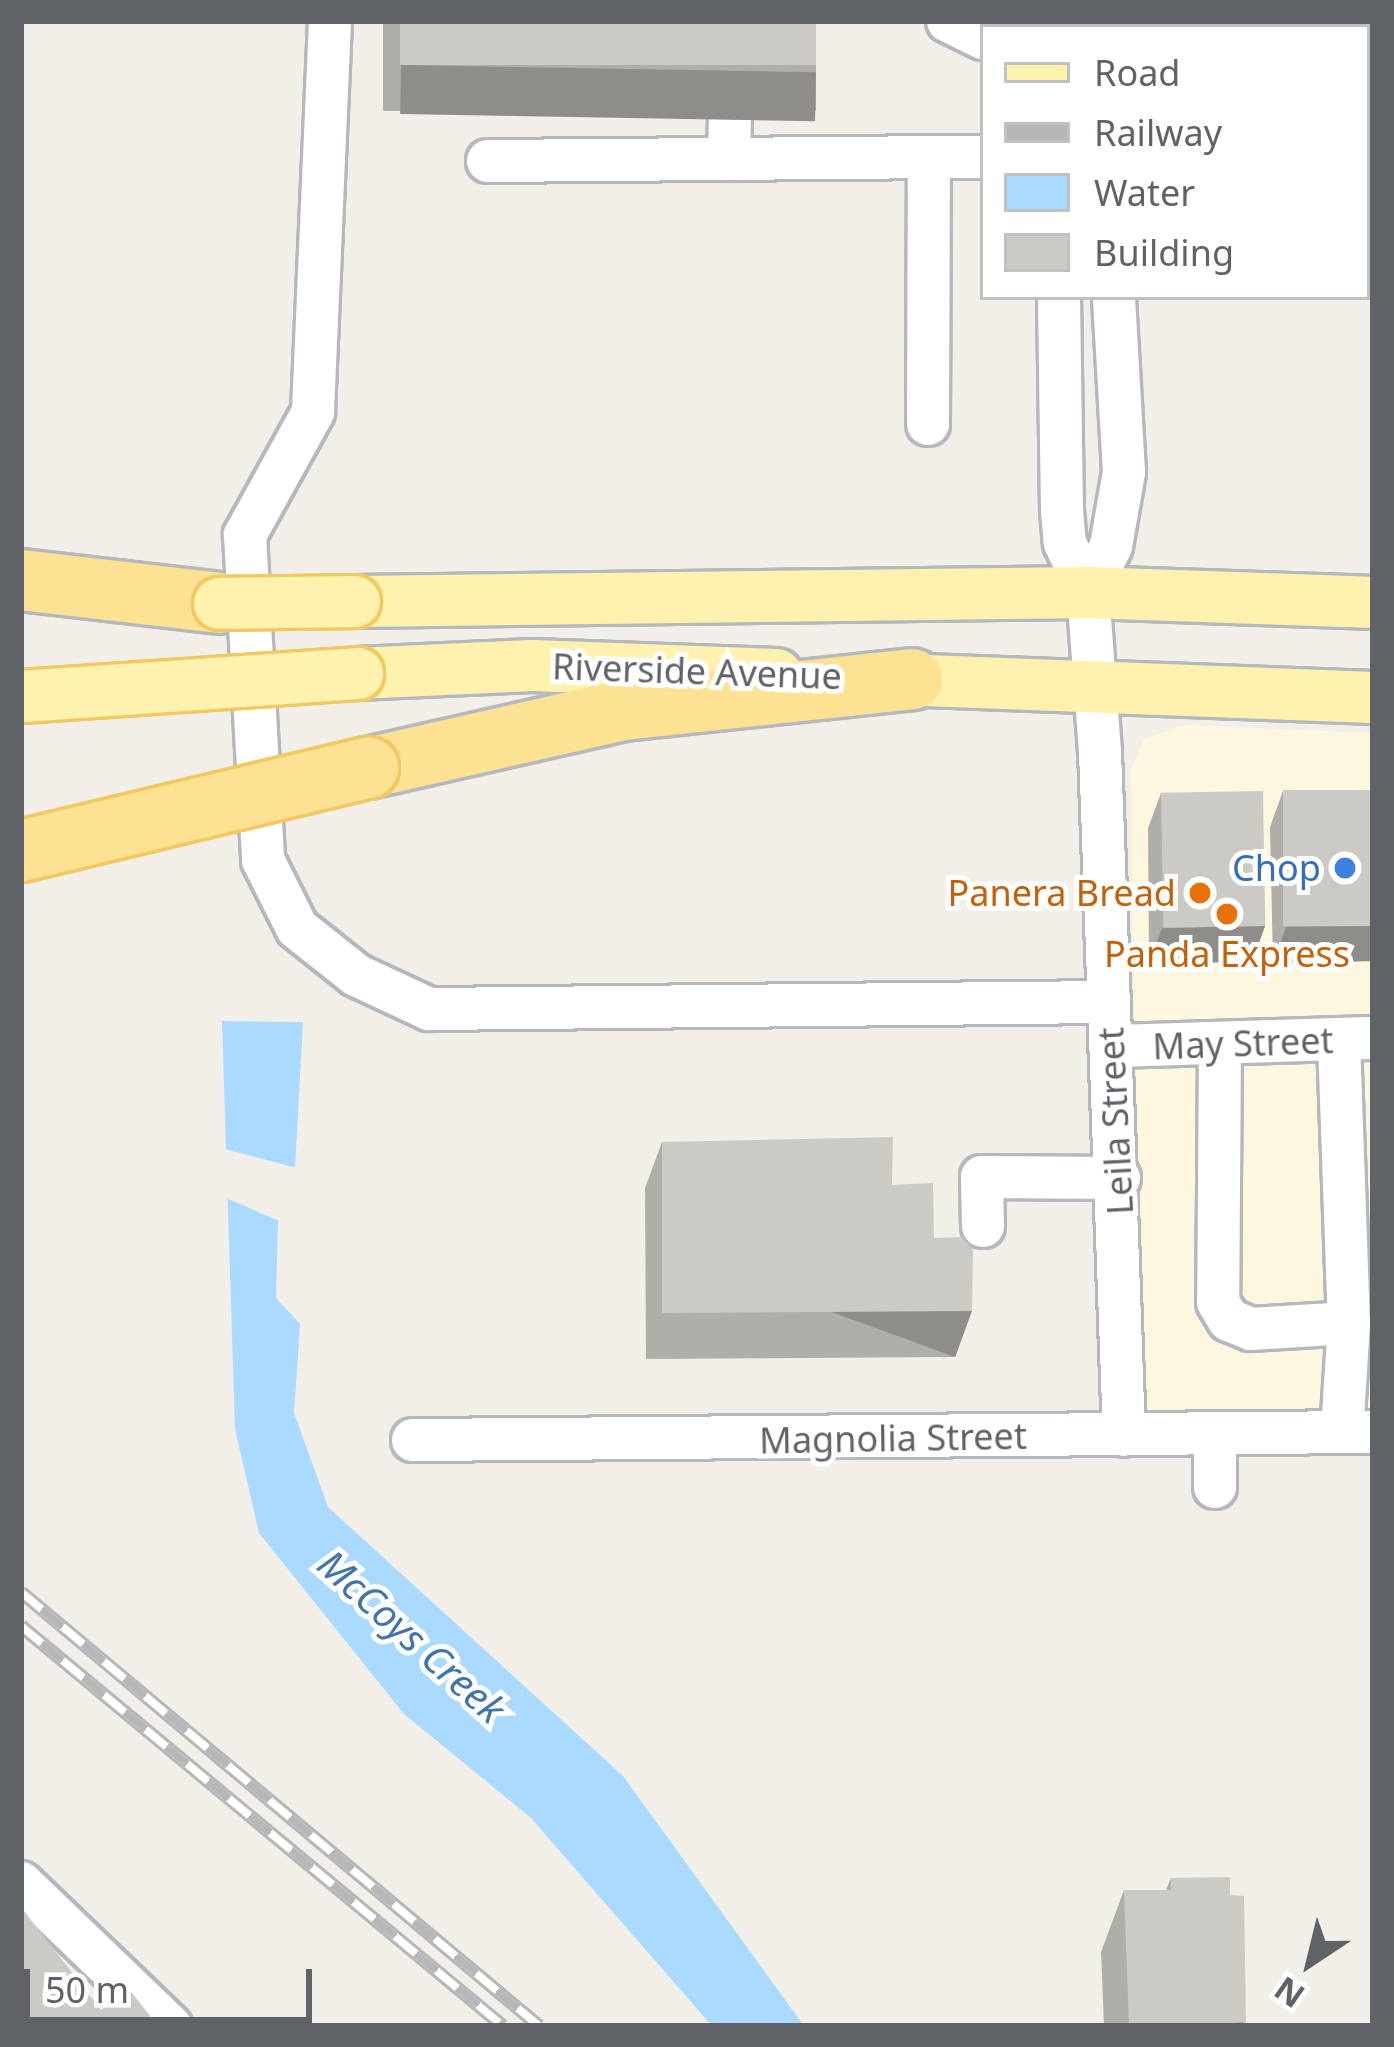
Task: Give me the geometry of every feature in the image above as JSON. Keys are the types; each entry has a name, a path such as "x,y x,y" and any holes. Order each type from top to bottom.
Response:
{"highway":[{"path":"21,580 219,603"},
{"path":"21,851 653,706 912,680"}],"main road":[{"name":"Riverside Avenue","path":"21,607 1088,592 1373,602"},
{"name":"Riverside Avenue","path":"21,696 532,665 1373,698"}],"street":[{"path":"330,21 313,412 245,536 262,860 297,928 356,975 429,1010 1108,1002"},
{"path":"948,21 980,37"},
{"path":"729,159 730,116"},
{"path":"488,161 980,157"},
{"path":"928,424 929,158"},
{"path":"1059,300 1065,543 1088,592"},
{"path":"1088,592 1111,546 1124,472 1114,300"},
{"name":"Leila Street","path":"1088,592 1119,1178 1124,1436"},
{"path":"1356,1039 1358,1155 1349,1323 1357,1432"},
{"name":"May Street","path":"1113,1046 1356,1039"},
{"path":"1220,1043 1218,1302 1228,1320 1251,1329 1349,1323"},
{"path":"983,1226 982,1177 1119,1178"},
{"name":"Magnolia Street","path":"413,1440 1357,1432"},
{"path":"1215,1435 1215,1487"},
{"path":"21,1883 170,2026"}],"shaded area":[{"path":"1184,725 1373,733 1373,1452 1139,1456 1131,769 1143,740"}],"water":[{"name":"McCoys Creek","path":"222,1021 303,1022 295,1167 278,1220 276,1298 300,1324 294,1413 328,1507 623,1776 804,2026 712,2026 531,1818 404,1714 259,1533 235,1429"}],"pier":[{"path":"225,1149 301,1169 284,1223 221,1196"}],"building":[{"path":"400,21 816,21 816,65 400,65"},
{"path":"1373,21 1373,145 1370,24 1121,24"},
{"path":"1283,790 1373,790 1373,926 1283,926"},
{"path":"1263,791 1265,926 1163,928 1161,793"},
{"path":"893,1137 892,1185 933,1183 934,1238 962,1237 973,1250 972,1311 662,1313 662,1142"},
{"path":"1230,1877 1230,1895 1244,1896 1246,2022 1236,2022 1238,2026 1129,2026 1124,1890 1171,1890 1171,1878"},
{"path":"21,1907 101,2010 129,1989 158,2026 21,2026"}],"railway":[{"path":"21,1592 539,2026"},
{"path":"21,1626 503,2026"}],"place":[{"name":"Chop","path":"1345,868"},
{"name":"Panera Bread","path":"1200,893"},
{"name":"Panda Express","path":"1227,914"}]}
